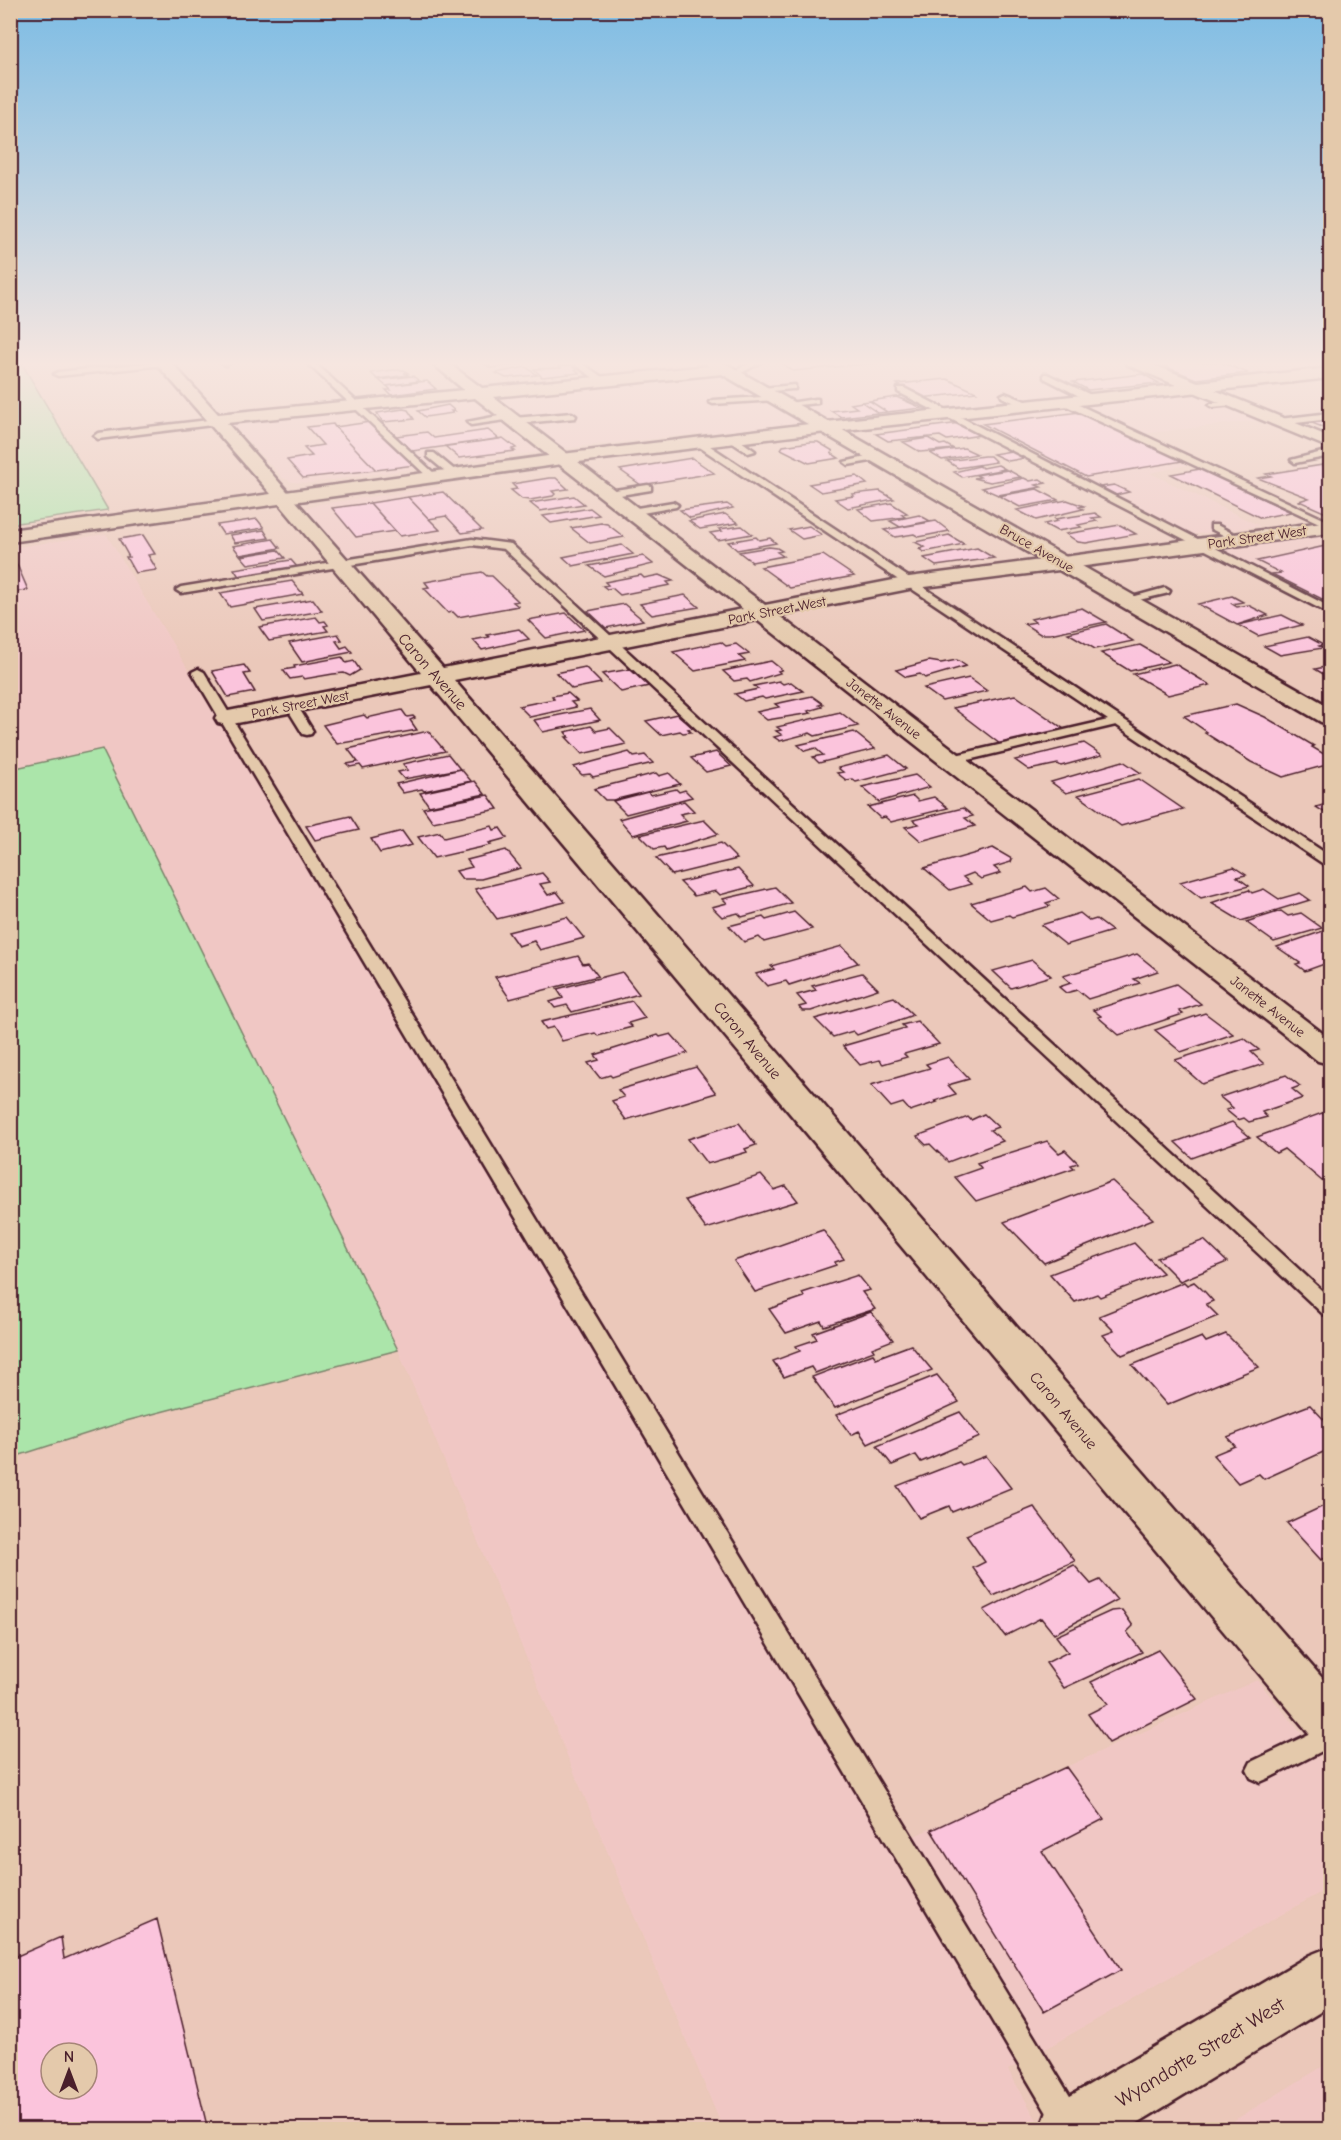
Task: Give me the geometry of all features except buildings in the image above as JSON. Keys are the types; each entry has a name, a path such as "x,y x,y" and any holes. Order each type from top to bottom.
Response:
{"street":[{"name":"Caron Avenue","path":"253,462 1330,1722"},
{"path":"10,536 541,462"},
{"name":"Janette Avenue","path":"566,462 1330,1054"},
{"name":"Bruce Avenue","path":"887,462 1330,717"},
{"name":"Park Street West","path":"227,718 909,584 1330,526"},
{"name":"Wyandotte Street West","path":"1071,2128 1330,1975"}],"lane":[{"path":"417,462 433,477"},
{"path":"439,462 454,474"},
{"path":"724,462 762,490 909,584 1330,862"},
{"path":"1040,462 1330,611"},
{"path":"1193,462 1330,526"},
{"path":"608,494 648,488"},
{"path":"631,512 673,505"},
{"path":"1214,527 1238,539"},
{"path":"181,590 472,542 507,546 1330,1309"},
{"path":"1126,600 1165,591"},
{"path":"198,672 1071,2128"},
{"path":"291,705 307,731"},
{"path":"951,760 1117,721"},
{"path":"1260,1770 1330,1735"}],"shaded area":[{"path":"267,462 465,462 310,483 292,482 283,478"},
{"path":"1047,462 1201,462 1150,473 1260,526 1189,535"},
{"path":"439,487 490,537 351,560 303,510 320,504"},
{"path":"106,534 899,1843 1257,1680 1330,1768 1330,1887 1008,2070 1042,2129 723,2129 398,1350 103,750 11,769 10,548"},
{"path":"1330,535 1330,607 1218,550"},
{"path":"1330,2062 1330,2129 1220,2129"}],"green space":[{"path":"11,462 80,462 108,510 11,524"},
{"path":"102,749 398,1350 126,1421 11,1458 11,769"}]}
